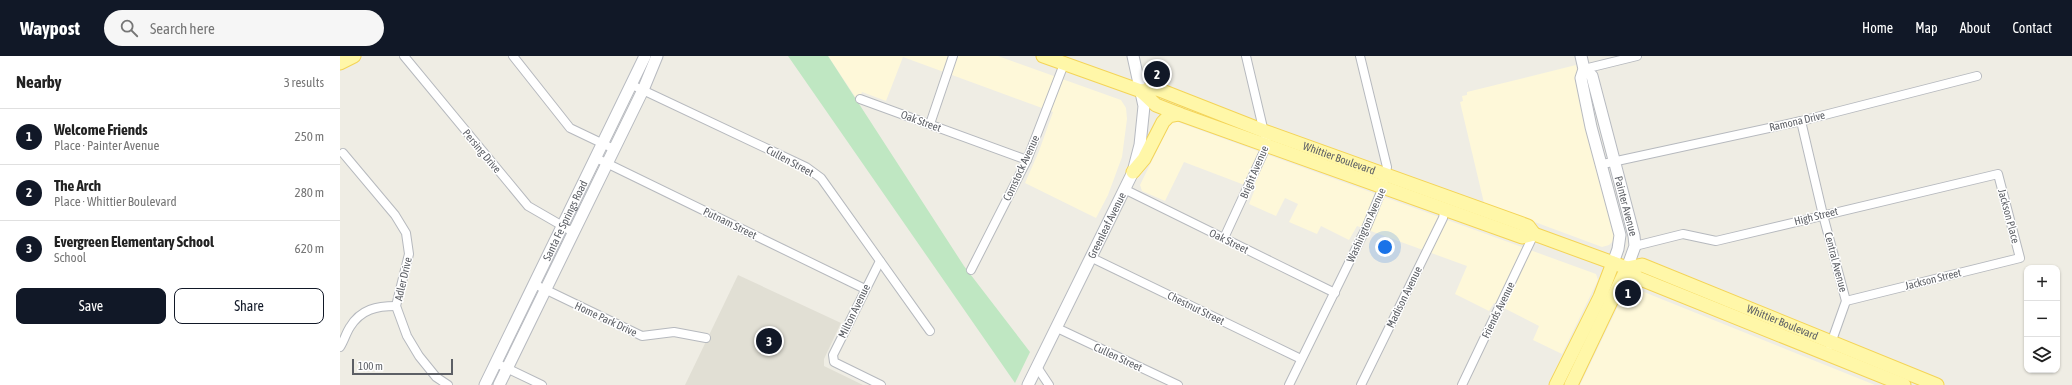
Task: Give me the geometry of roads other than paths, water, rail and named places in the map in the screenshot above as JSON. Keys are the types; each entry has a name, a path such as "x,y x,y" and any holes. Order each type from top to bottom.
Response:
{"main road":[{"path":"340,62 354,56"},
{"name":"Santa Fe Springs Road","path":"484,385 645,56"},
{"name":"Santa Fe Springs Road","path":"499,385 643,90 657,56"},
{"name":"Whittier Boulevard","path":"1043,56 1141,91 1156,105 1179,114 1267,145 1528,226 1534,234"},
{"name":"Greenleaf Avenue","path":"1028,385 1133,172 1139,150 1143,121 1141,91 1133,56"},
{"name":"Painter Avenue","path":"1556,385 1600,297 1618,249 1620,235 1603,164 1591,127 1581,78 1584,69 1581,56"},
{"name":"Painter Avenue","path":"1571,385 1627,268 1635,246 1634,236 1615,160 1592,76 1584,69"},
{"name":"Whittier Boulevard","path":"1141,91 1157,89 1264,131 1445,208 1522,237 1534,234 1613,262 1627,268 1638,278 1829,348 1937,385"},
{"path":"1133,172 1144,159 1164,122 1169,116 1179,114"},
{"name":"Whittier Boulevard","path":"1829,348 1904,385"}],"street":[{"name":"Persing Drive","path":"404,56 528,206 573,232"},
{"path":"513,56 570,128 614,149"},
{"path":"930,124 953,56"},
{"name":"Bright Avenue","path":"1224,238 1267,145 1246,56"},
{"name":"Washington Avenue","path":"1289,385 1335,293 1384,181 1387,167 1360,56"},
{"path":"1584,69 1637,56"},
{"name":"Comstock Avenue","path":"971,270 1027,160 1064,64"},
{"name":"Ramona Drive","path":"1603,164 1615,160 1801,121 1977,76"},
{"name":"Cullen Street","path":"632,85 806,167 821,178 930,331"},
{"name":"Oak Street","path":"860,99 1027,160"},
{"name":"Central Avenue","path":"1801,121 1823,215 1846,301 1829,348"},
{"name":"Adler Drive","path":"343,153 395,215 406,233 409,254 396,306 407,336 419,356 436,377 448,385"},
{"name":"Putnam Street","path":"596,158 865,289"},
{"name":"High Street","path":"1635,246 1683,234 1716,241 1998,174"},
{"name":"Jackson Place","path":"1998,174 2020,258"},
{"name":"Oak Street","path":"1124,189 1335,293"},
{"name":"Madison Avenue","path":"1361,385 1443,218 1445,208"},
{"name":"Friends Avenue","path":"1462,385 1534,234"},
{"name":"Chestnut Street","path":"1090,257 1301,359"},
{"name":"Jackson Street","path":"1846,301 2020,258"},
{"name":"Milton Avenue","path":"880,261 833,356 834,362 881,385"},
{"name":"Home Park Drive","path":"534,284 642,336 674,332 706,338"},
{"path":"340,347 350,327 361,315 378,306 396,306"},
{"name":"Cullen Street","path":"1057,328 1178,385"},
{"path":"496,363 542,385"},
{"path":"1037,367 1050,385"}],"place":[{"name":"The Arch","path":"1157,74"},
{"name":"Welcome Friends","path":"1628,293"},
{"name":"Evergreen Elementary School","path":"769,341"}]}
